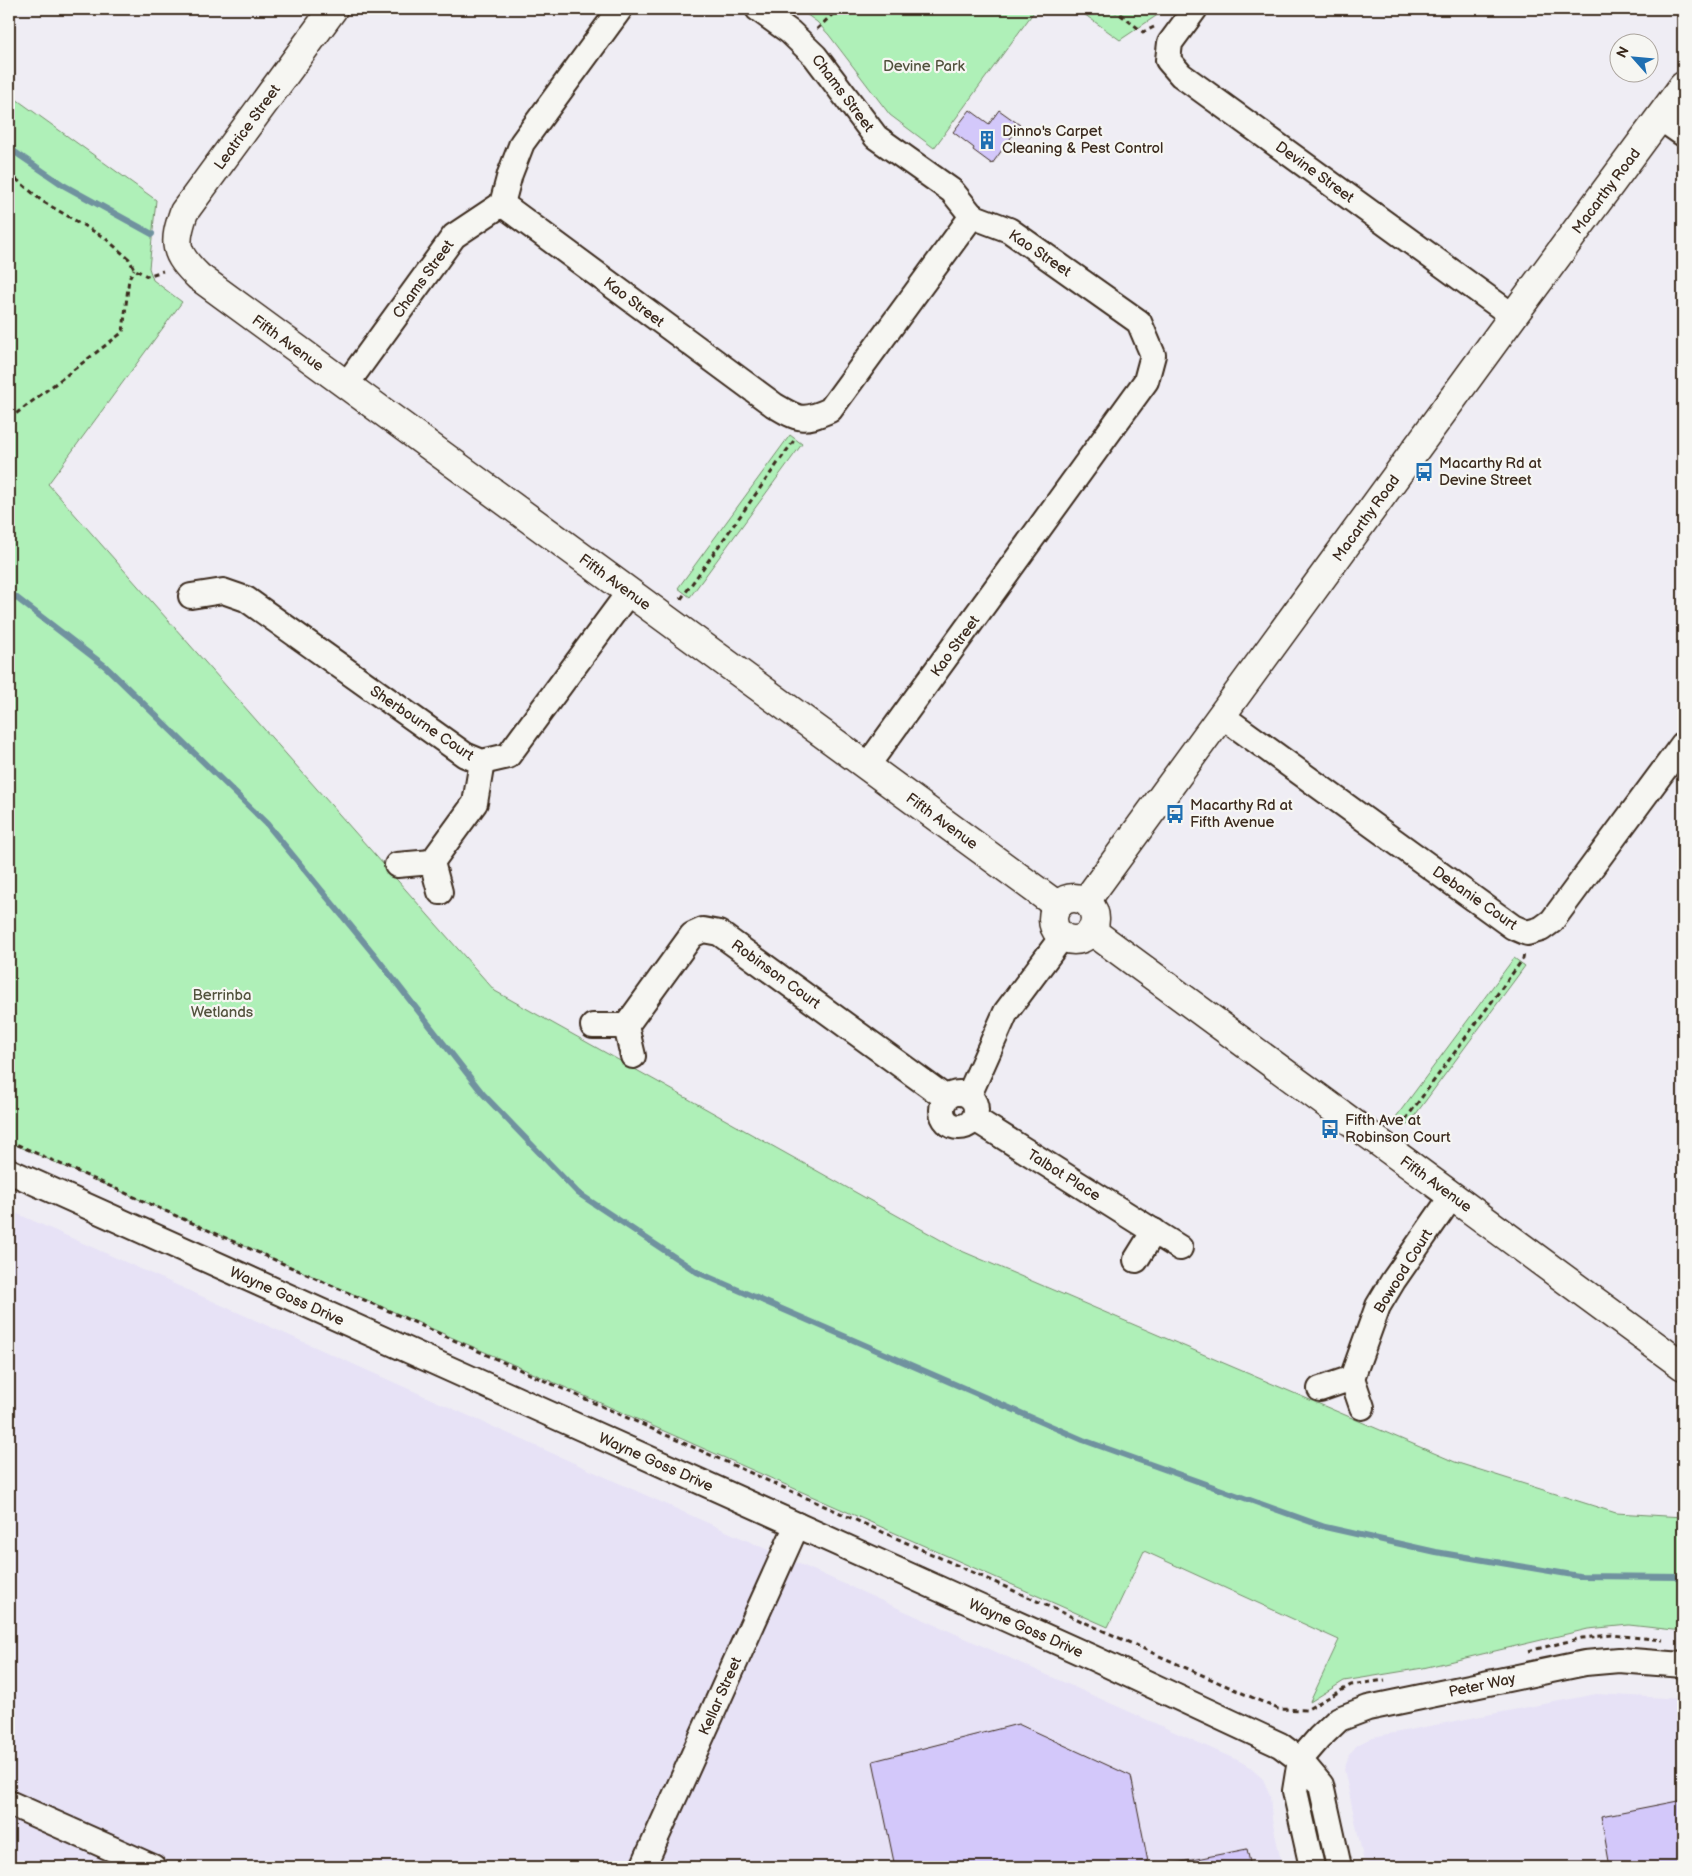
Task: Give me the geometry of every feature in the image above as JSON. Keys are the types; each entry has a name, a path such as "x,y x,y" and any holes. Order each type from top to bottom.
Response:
{"street":[{"name":"Leatrice Street","path":"182,258 178,232 184,212 333,9"},
{"path":"502,204 510,174 522,143 620,9"},
{"name":"Chams Street","path":"758,9 804,43 876,137 952,191 972,216"},
{"name":"Devine Street","path":"1195,9 1170,43 1168,60 1181,75 1513,316"},
{"name":"Macarthy Road","path":"1086,901 1683,86"},
{"path":"1660,118 1683,134"},
{"name":"Chams Street","path":"346,385 454,236 502,204"},
{"name":"Kao Street","path":"502,204 774,406 792,416 809,419"},
{"path":"809,419 830,410 972,216"},
{"name":"Kao Street","path":"867,766 1146,381 1153,355 1139,322 1008,230 972,216"},
{"name":"Fifth Avenue","path":"182,258 207,283 1058,906"},
{"name":"Sherbourne Court","path":"191,596 223,591 246,600 465,756 482,762 508,756 629,592"},
{"name":"Debanie Court","path":"1222,716 1513,927 1527,933 1541,929 1552,921 1683,744"},
{"path":"397,865 432,862 475,803 482,762"},
{"path":"432,862 440,892"},
{"path":"1068,898 1080,898 1086,901 1094,911 1095,925 1092,931 1087,936 1075,941 1062,937 1054,926 1053,918 1058,906 1068,898"},
{"name":"Robinson Court","path":"626,1026 692,935 703,930 719,933 958,1097"},
{"name":"Fifth Avenue","path":"1092,931 1683,1366"},
{"path":"958,1097 973,1099 977,1109 974,1119 963,1127 955,1127 944,1119 943,1105 958,1097 1006,1012 1062,937"},
{"path":"593,1026 626,1026 633,1056"},
{"name":"Talbot Place","path":"974,1119 1180,1248"},
{"name":"Wayne Goss Drive","path":"9,1171 1094,1658 1280,1745 1300,1760 1321,1785 1338,1867"},
{"name":"Bowood Court","path":"1352,1378 1378,1306 1393,1280 1452,1196"},
{"path":"1136,1260 1154,1231"},
{"path":"1320,1389 1352,1378 1362,1407"},
{"name":"Kellar Street","path":"642,1867 797,1525"},
{"name":"Peter Way","path":"1300,1760 1339,1719 1368,1708 1585,1663 1618,1660 1683,1665"},
{"path":"1300,1760 1295,1791 1312,1867"},
{"path":"9,1803 153,1867"}],"path":[{"path":"804,43 838,9"},
{"path":"9,174 42,201 105,238 129,259 134,268 148,276 182,258"},
{"path":"9,419 123,332 129,278 134,268"},
{"path":"681,599 809,419"},
{"path":"1400,1127 1523,959 1527,933"},
{"path":"9,1141 1278,1709 1306,1710"}],"shaded area":[{"path":"9,1210 1246,1764 1263,1779 1270,1795 1272,1819 1282,1867 9,1867"},
{"path":"1596,1694 1683,1699 1683,1867 1365,1867 1344,1769 1349,1755 1357,1745 1373,1737"}],"green space":[{"name":"Devine Park","path":"799,9 1036,9 934,148 890,115 829,35 817,22"},
{"path":"1077,9 1152,9 1159,14 1120,40"},
{"name":"Berrinba Wetlands","path":"9,94 156,200 149,268 153,280 182,302 48,484 495,991 957,1249 1455,1462 1616,1513 1683,1517 1683,1631 1629,1625 1588,1629 1423,1668 1344,1681 1310,1702 1339,1640 1144,1551 1108,1627 9,1142"},
{"path":"790,435 802,444 690,597 678,588"},
{"path":"1514,958 1525,966 1407,1126 1396,1117"}],"building":[{"name":"Dinno's Carpet Cleaning & Pest Control","path":"970,110 989,124 999,110 1020,125 992,164 953,132"},
{"path":"1018,1724 1131,1776 1149,1867 895,1867 873,1761"},
{"path":"1683,1800 1683,1867 1610,1867 1601,1816"},
{"path":"1247,1849 1251,1867 1156,1867"}],"waterway":[{"path":"9,148 63,185 152,234"},
{"path":"9,592 105,666 267,824 377,958 483,1094 578,1193 697,1272 1083,1440 1325,1527 1436,1552 1579,1576 1683,1577"}],"place":[{"name":"Dinno's Carpet Cleaning & Pest Control","path":"987,140"},
{"name":"Macarthy Rd at Devine Street","path":"1424,472"},
{"name":"Macarthy Rd at Fifth Avenue","path":"1175,814"},
{"name":"Fifth Ave at Robinson Court","path":"1330,1129"}]}
